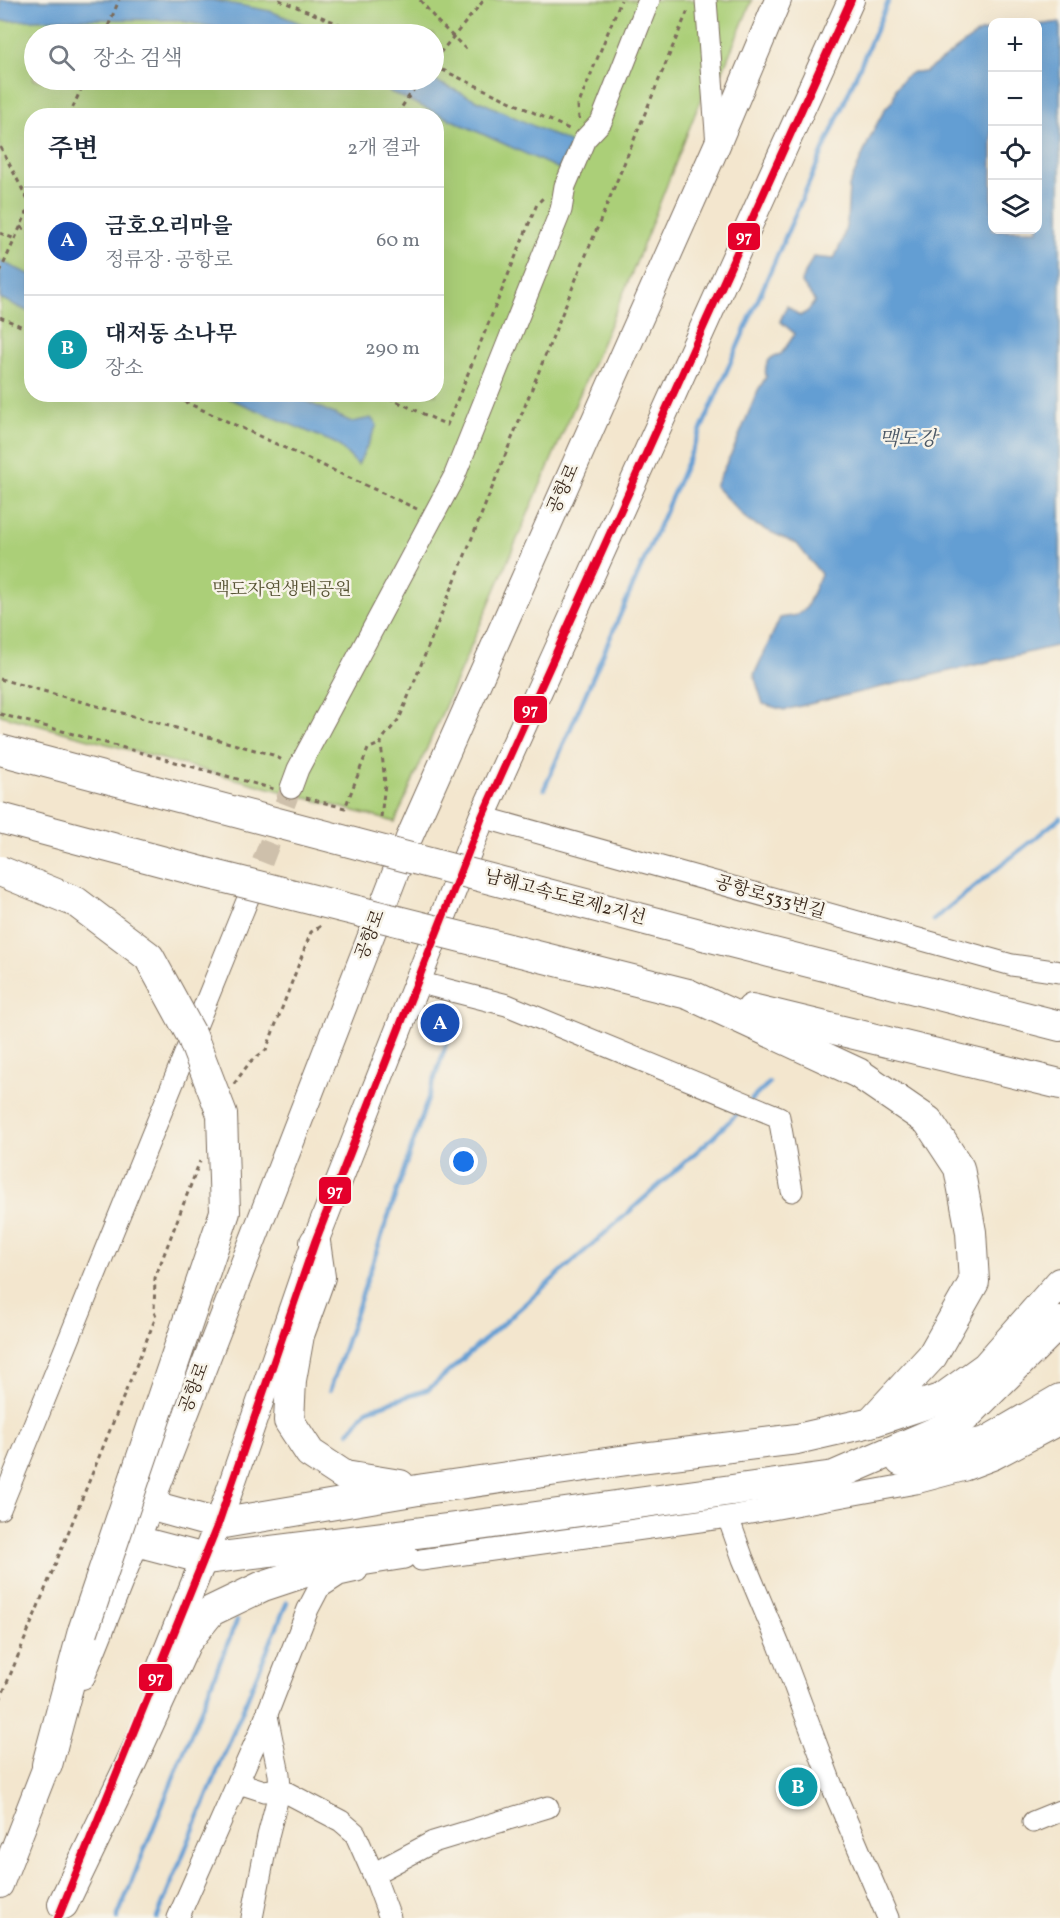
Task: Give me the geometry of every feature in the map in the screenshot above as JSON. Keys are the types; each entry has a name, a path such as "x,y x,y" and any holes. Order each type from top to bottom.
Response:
{"highway":[{"name":"남해고속도로제2지선","path":"0,750 707,936 1060,1026"},
{"path":"0,818 206,873 688,994 1060,1084"},
{"path":"0,871 76,902 149,957 192,1036 222,1114 225,1212 83,1631 46,1765"},
{"path":"688,994 858,1073 928,1120 959,1168 971,1232 974,1282 932,1356 871,1422"},
{"path":"957,1059 1060,1094"},
{"path":"315,1242 320,1277 299,1335 291,1380 289,1421 310,1453 345,1476 424,1489"},
{"path":"149,1505 218,1524 424,1489 641,1458 797,1439 871,1422 943,1398 960,1386 986,1366 1060,1283"},
{"path":"834,1476 961,1421 1060,1322"},
{"path":"986,1442 1060,1386"},
{"path":"136,1541 205,1558 462,1527 834,1476 986,1442 1060,1399"},
{"path":"60,1911 186,1642 211,1611 262,1586 320,1567 402,1554 462,1527"}],"main road":[{"name":"공항로","path":"0,1885 409,838 717,145 778,0"},
{"path":"60,1911 205,1558 315,1242 482,817 851,0"}],"street":[{"path":"291,788 298,769 453,477 557,221 565,186 585,139 601,122 649,0"},
{"path":"706,0 717,145"},
{"name":"공항로533번길","path":"482,817 1012,965 1060,972"},
{"path":"0,1509 251,891"},
{"path":"417,982 507,1005 779,1117 792,1191"},
{"path":"178,1918 239,1783 308,1609 319,1588 339,1575 421,1560 728,1517 872,1492 938,1478 994,1459 1060,1424"},
{"path":"728,1517 834,1791 888,1918"},
{"path":"421,1560 449,1546 462,1527"},
{"path":"252,1918 268,1836 280,1790 267,1716"},
{"path":"239,1783 264,1791 280,1790 341,1821 355,1833 390,1918"},
{"path":"373,1874 433,1842 548,1806"},
{"path":"1033,1822 1060,1811"}],"path":[{"path":"109,24 119,0"},
{"path":"279,0 339,24"},
{"path":"420,0 440,24"},
{"path":"444,48 484,0"},
{"path":"579,123 578,106 621,0"},
{"path":"381,817 385,784 380,749 382,737 393,728 400,717 576,279 692,0"},
{"path":"444,27 467,50"},
{"path":"444,71 569,129"},
{"path":"73,108 81,90"},
{"path":"402,108 414,90"},
{"path":"0,149 2,148 24,190"},
{"path":"398,402 447,425 537,204 550,191"},
{"path":"0,272 24,218"},
{"path":"20,227 24,229"},
{"path":"0,233 15,239"},
{"path":"0,317 24,328"},
{"path":"185,402 433,517"},
{"path":"0,679 273,755 298,769"},
{"path":"0,714 213,772"},
{"path":"232,1087 250,1062 266,1050 311,932 320,926 332,924"},
{"path":"0,1700 156,1317 154,1312 155,1278 200,1161"}],"green space":[{"name":"맥도자연생태공원","path":"0,0 752,0 718,82 704,91 632,273 395,822 0,715"}],"water":[{"path":"0,0 212,0 270,11 302,24 196,24 175,20 0,21"},
{"name":"맥도강","path":"1060,22 1060,645 784,710 763,704 754,675 780,618 797,615 806,608 821,574 797,544 749,522 715,486 766,377 768,361 781,354 795,334 780,321 787,306 800,316 808,311 815,301 801,282 813,257 834,259 847,222 849,186 873,131 885,109 893,100 896,88 913,72 925,72 980,32 988,31 988,234 1042,234 1042,24"},
{"path":"444,85 571,143 559,169 444,117 444,108 425,108 386,90 444,90"},
{"path":"0,261 24,272 24,310 0,298"},
{"path":"238,402 308,402 352,422 371,418 377,425 358,465 337,444"}],"waterway":[{"path":"544,789 889,0"},
{"path":"933,920 1060,818"},
{"path":"330,1390 458,1009"},
{"path":"751,1100 769,1083"},
{"path":"349,1432 367,1410 429,1389 743,1108"},
{"path":"157,1918 287,1602"},
{"path":"117,1918 237,1620"}],"tunnel":[{"path":"251,891 291,788"}],"transit line":[{"name":"97","path":"58,1918 218,1524 315,1242 482,817 851,0"}],"place":[{"name":"금호오리마을","path":"440,1023"},
{"name":"대저동 소나무","path":"798,1787"}]}
